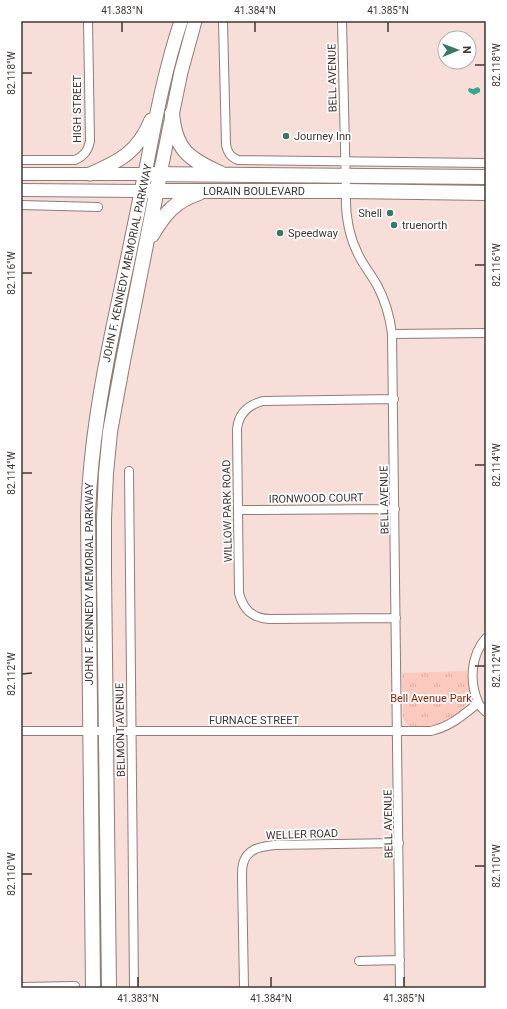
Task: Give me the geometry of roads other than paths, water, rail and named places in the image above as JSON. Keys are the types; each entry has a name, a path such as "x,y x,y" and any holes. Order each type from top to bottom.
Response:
{"highway":[{"path":"172,113 173,127 185,152 196,161 224,175"},
{"name":"LORAIN BOULEVARD","path":"145,174 486,177"},
{"name":"JOHN F. KENNEDY MEMORIAL PARKWAY","path":"93,988 88,516 90,474 106,364 145,174"},
{"name":"JOHN F. KENNEDY MEMORIAL PARKWAY","path":"109,988 104,549 106,473 116,394 160,174"},
{"name":"LORAIN BOULEVARD","path":"141,191 486,193"},
{"path":"146,246 161,219 171,208 184,199 198,193 213,191"}],"main road":[{"name":"JOHN F. KENNEDY MEMORIAL PARKWAY","path":"145,174 160,96 172,48 181,21"},
{"name":"JOHN F. KENNEDY MEMORIAL PARKWAY","path":"160,174 182,65 194,21"},
{"path":"90,174 120,160 132,150 142,137 160,96"},
{"name":"LORAIN BOULEVARD","path":"21,174 145,174"},
{"name":"LORAIN BOULEVARD","path":"21,190 141,191"}],"street":[{"name":"HIGH STREET","path":"21,160 75,160 81,158 89,147 88,21"},
{"name":"BELL AVENUE","path":"342,21 346,214 350,234 358,254 376,284 385,303 391,324 392,334 394,399 400,988"},
{"path":"223,22 226,144 227,150 233,159 345,162 486,163"},
{"path":"21,205 98,207"},
{"path":"392,334 486,333"},
{"name":"WILLOW PARK ROAD","path":"394,399 263,401 249,406 244,411 238,425 238,510 239,593 244,607 250,613 256,617 269,620 396,618"},
{"name":"BELMONT AVENUE","path":"129,471 134,988"},
{"name":"IRONWOOD COURT","path":"238,510 395,509"},
{"path":"486,638 475,655 472,671 478,703 486,712"},
{"name":"FURNACE STREET","path":"21,731 431,731 451,724 478,703"},
{"name":"WELLER ROAD","path":"244,988 242,877 243,863 249,852 259,847 274,845 399,843"},
{"path":"359,961 400,960"},
{"path":"21,987 75,986"}],"water":[{"path":"478,87 480,92 474,95 468,90 469,88 473,89"}],"place":[{"name":"Journey Inn","path":"286,136"},
{"name":"Shell","path":"390,213"},
{"name":"truenorth","path":"394,225"},
{"name":"Speedway","path":"280,233"}],"park label":[{"name":"Bell Avenue Park","path":"431,698"}]}
